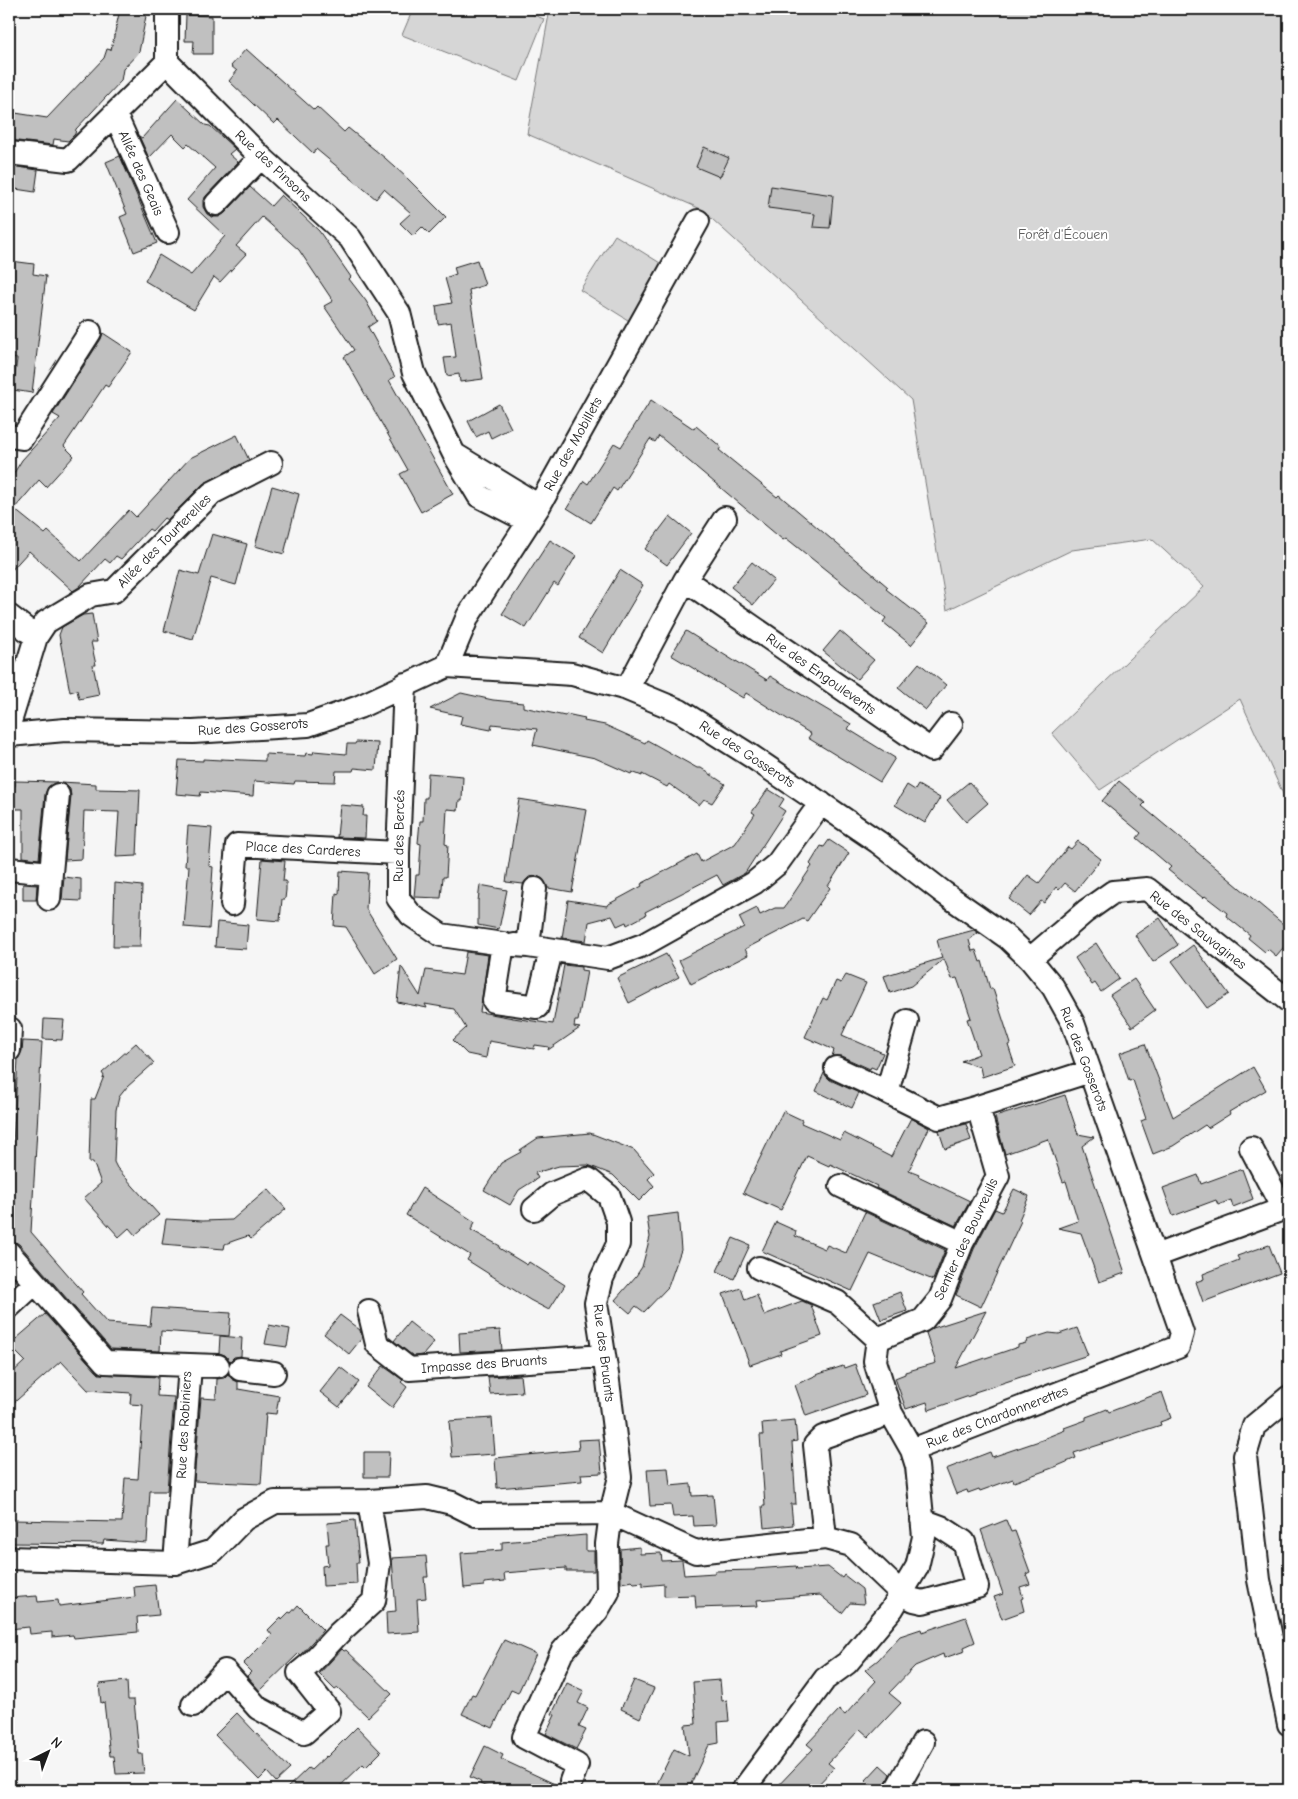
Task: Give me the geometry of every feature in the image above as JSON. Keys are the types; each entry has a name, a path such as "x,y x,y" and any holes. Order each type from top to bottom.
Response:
{"street":[{"path":"9,153 68,160 167,62 167,9"},
{"name":"Rue des Pinsons","path":"167,62 261,157 350,238 399,313 414,373 454,454 533,513"},
{"name":"Allée des Geais","path":"114,114 168,232"},
{"path":"216,204 261,157"},
{"name":"Rue des Mobillets","path":"447,666 468,616 533,513 698,221"},
{"path":"9,436 22,438 90,332"},
{"name":"Allée des Tourterelles","path":"36,637 46,622 91,595 114,590 212,493 271,463"},
{"path":"627,689 685,580 725,518"},
{"name":"Rue des Engoulevents","path":"685,580 931,750 951,724"},
{"path":"9,616 36,637 9,725"},
{"name":"Rue des Gosserots","path":"9,736 65,730 193,732 308,725 359,707 447,666 572,674 627,689 680,711 751,756 878,842 944,893 1008,938 1030,959 1053,987 1073,1023 1155,1256 1182,1334 1178,1347"},
{"name":"Rue des Bercés","path":"405,684 398,898 411,915 441,936 608,958 643,946 754,883 777,864 821,803"},
{"path":"49,899 58,795"},
{"name":"Place des Carderes","path":"232,904 237,845 398,853"},
{"path":"9,870 51,873"},
{"path":"528,946 535,889"},
{"name":"Rue des Sauvagines","path":"1030,959 1086,911 1114,892 1147,889 1289,1001"},
{"path":"503,944 494,1002 537,1007 551,951"},
{"path":"887,1092 907,1021"},
{"path":"836,1068 939,1118 1090,1071"},
{"name":"Sentier des Bouvreuils","path":"878,1339 923,1320 940,1299 962,1243 998,1176 978,1107"},
{"path":"1155,1256 1286,1207 1251,1148"},
{"name":"Rue des Bruants","path":"534,1209 552,1194 588,1179 609,1196 618,1222 618,1244 602,1278 596,1303 620,1476 611,1513 607,1544 608,1592 597,1611 562,1652 524,1737 577,1765 571,1781"},
{"path":"841,1186 962,1243"},
{"name":"Rue des Robiniers","path":"9,1253 105,1362 190,1366 175,1563"},
{"path":"759,1268 837,1302 878,1339 875,1362 891,1413 912,1450"},
{"path":"9,1307 34,1283"},
{"name":"Impasse des Bruants","path":"369,1311 377,1344 409,1369 604,1356"},
{"name":"Rue des Chardonnerettes","path":"743,1790 825,1679 846,1663 892,1608 917,1567 924,1537 917,1466 912,1450 1178,1347"},
{"path":"190,1366 274,1372"},
{"path":"1289,1397 1254,1426 1245,1456 1259,1580 1289,1724"},
{"path":"825,1538 815,1446 823,1437 891,1413"},
{"path":"9,1558 175,1563 213,1551 244,1519 275,1502 368,1501 427,1497 452,1503 476,1515 611,1513 696,1552 825,1538 851,1545 902,1594 914,1600 923,1602 977,1587 964,1542 941,1527 922,1520"},
{"path":"193,1705 225,1671 258,1708 304,1733 329,1711 300,1673 312,1663 339,1632 374,1601 379,1564 368,1501"},
{"path":"896,1790 923,1742"}],"green space":[{"path":"413,9 519,9 544,19 519,81 402,35"},
{"name":"Forêt d'Écouen","path":"550,9 1289,9 1289,807 1240,699 1100,790 1052,733 1204,587 1152,539 1072,550 947,610 911,400 701,209 527,134"},
{"path":"615,235 665,266 631,322 580,290"}],"building":[{"path":"120,9 141,9 140,14 146,16 139,52 123,69 121,81 76,129 75,134 68,141 54,139 53,145 9,140 9,112 47,118 104,58 107,49 111,50"},
{"path":"186,15 212,16 212,54 193,54 194,41 185,41"},
{"path":"246,49 314,110 317,107 344,132 348,128 385,158 446,217 429,234 422,227 413,236 400,223 411,213 384,189 376,199 316,149 313,153 278,120 274,124 229,81 237,71 231,66"},
{"path":"177,99 235,149 229,154 238,162 203,200 203,207 207,214 212,217 219,217 250,187 271,206 281,195 319,231 351,277 349,279 366,301 377,321 368,327 395,377 389,380 453,494 421,512 400,474 408,470 344,357 354,350 324,306 333,301 299,250 262,217 236,246 246,254 220,282 214,277 194,310 145,281 159,255 191,275 225,236 187,200 215,168 188,144 185,147 172,134 149,158 139,136 142,138"},
{"path":"704,147 729,158 720,177 696,167"},
{"path":"120,156 157,243 134,252 120,217 127,214 106,162"},
{"path":"11,166 38,170 35,192 9,188"},
{"path":"771,186 833,195 830,228 813,227 815,214 768,208"},
{"path":"477,260 485,285 469,290 483,379 460,382 459,374 447,376 444,358 456,357 451,322 438,324 436,306 452,303 445,278 456,274 454,267"},
{"path":"11,261 34,264 33,274 46,276 32,393 13,390 17,359 9,358 9,279"},
{"path":"103,333 132,352 108,387 105,385 64,446 74,456 46,487 39,480 14,509 45,534 48,531 81,561 129,510 136,517 190,458 237,435 249,460 203,484 167,520 164,518 152,531 149,529 121,559 116,556 110,563 105,559 73,591 29,551 9,573 9,481 22,460 60,418 53,414"},
{"path":"651,400 694,429 696,426 721,447 719,450 777,497 779,495 888,587 886,589 929,623 911,645 883,622 886,618 786,538 783,540 659,436 655,442 650,439 617,491 613,488 591,523 567,508 584,481 588,484 614,443 621,447"},
{"path":"499,404 511,428 491,438 488,431 476,437 468,421"},
{"path":"272,486 299,494 284,554 255,546"},
{"path":"670,516 691,533 667,565 645,549"},
{"path":"212,534 247,544 236,585 211,578 193,639 164,631 180,570 199,575"},
{"path":"550,540 576,556 558,586 554,583 526,628 502,614"},
{"path":"752,562 774,580 753,605 731,587"},
{"path":"620,570 643,585 603,653 579,638"},
{"path":"92,614 97,642 91,642 96,665 93,665 99,695 79,699 77,690 70,692 59,635 62,627 83,615"},
{"path":"686,631 767,680 770,676 851,724 848,729 895,758 880,782 808,738 811,734 746,693 743,698 671,655"},
{"path":"840,631 874,660 857,679 823,651"},
{"path":"919,663 946,685 926,710 898,688"},
{"path":"461,693 493,700 523,703 523,707 565,716 566,714 585,718 584,721 605,725 645,743 647,740 697,768 701,768 725,784 712,803 704,799 699,805 669,784 667,787 642,774 642,776 632,772 631,774 595,758 533,745 537,729 492,724 491,730 460,724 462,716 430,709"},
{"path":"356,742 378,743 376,770 354,768 353,771 336,771 335,782 295,781 294,784 254,781 253,796 201,792 200,796 176,794 179,760 265,761 265,754 305,756 306,753 313,754 314,751 346,754 347,744 355,744"},
{"path":"428,773 463,776 462,801 459,801 458,810 447,809 445,844 448,845 446,877 443,877 441,898 414,897 416,875 419,875 421,844 418,843 420,821 423,821 424,798 427,798"},
{"path":"15,781 57,782 48,787 45,794 39,859 23,857 23,809 9,809 9,786 15,786"},
{"path":"1119,781 1145,803 1142,806 1289,929 1289,941 1276,956 1268,949 1265,952 1248,938 1250,935 1226,916 1227,913 1205,896 1203,898 1168,870 1171,867 1137,838 1141,833 1102,801"},
{"path":"61,782 96,784 96,789 140,790 137,856 116,857 119,812 84,811 82,859 65,860 71,796 70,789"},
{"path":"969,782 988,803 966,822 947,800"},
{"path":"907,785 915,790 918,785 940,798 925,823 895,805"},
{"path":"768,789 784,799 779,807 785,811 745,873 723,885 717,875 645,912 646,915 627,925 626,922 617,926 612,916 589,922 586,941 562,938 568,900 607,906 642,886 641,884 697,854 701,862 735,844 755,814 752,812"},
{"path":"519,799 587,810 572,892 548,888 543,879 537,876 529,877 523,884 506,882"},
{"path":"340,805 364,807 363,816 366,816 365,838 337,837"},
{"path":"188,826 212,828 209,866 213,867 209,929 184,927 189,866 185,866"},
{"path":"829,840 849,853 828,886 830,888 807,921 803,919 745,949 748,955 691,984 679,960 744,927 739,917 757,908 760,915 775,908 784,908 812,866 810,864 821,846 824,847"},
{"path":"1078,841 1101,859 1075,891 1065,883 1059,890 1056,887 1044,903 1041,901 1029,915 1009,899 1028,875 1039,883 1068,847 1071,849"},
{"path":"262,859 285,861 283,881 286,881 286,890 285,899 282,899 280,921 257,919"},
{"path":"340,871 368,873 366,909 397,959 375,974 346,927 334,926 336,893 339,894"},
{"path":"64,877 81,879 81,901 62,900"},
{"path":"115,883 142,886 140,947 113,947"},
{"path":"23,884 37,885 36,900 23,900"},
{"path":"480,885 507,890 499,929 478,925"},
{"path":"1160,918 1178,945 1153,962 1135,935"},
{"path":"217,922 248,925 246,949 215,947"},
{"path":"974,930 978,933 969,940 972,951 976,950 980,962 982,961 990,989 993,989 1011,1044 1008,1045 1015,1066 982,1077 980,1067 961,1061 979,1054 967,1019 971,1018 957,978 952,979 944,959 911,986 890,993 884,976 942,958 937,940"},
{"path":"1096,943 1119,979 1101,992 1095,983 1092,985 1075,958"},
{"path":"1193,945 1229,994 1207,1008 1172,961"},
{"path":"466,952 488,955 480,1012 513,1018 553,1024 564,965 581,967 581,970 587,971 578,1021 575,1021 574,1027 580,1028 548,1050 549,1047 535,1045 534,1049 489,1041 486,1058 467,1054 453,1040 466,1028 454,1009 425,1004 427,1008 397,1002 401,966 420,996 426,970 462,975"},
{"path":"666,954 679,977 629,1003 617,978"},
{"path":"846,975 866,983 842,1035 883,1053 876,1069 871,1067 870,1069 841,1056 832,1056 834,1050 805,1037 823,998 827,1000 836,981 841,983"},
{"path":"1134,979 1155,1010 1132,1027 1110,995"},
{"path":"44,1019 64,1020 62,1040 43,1039"},
{"path":"23,1041 42,1042 31,1232 107,1323 150,1326 152,1308 231,1313 229,1336 161,1331 160,1351 111,1349 19,1244 9,1240 18,1059 22,1051"},
{"path":"136,1043 154,1063 127,1087 119,1097 116,1110 114,1162 117,1168 159,1215 135,1235 129,1228 119,1237 84,1198 101,1183 93,1162 89,1162 91,1099 95,1099 104,1076 102,1073"},
{"path":"1145,1044 1173,1117 1253,1067 1266,1090 1229,1112 1230,1114 1208,1128 1205,1125 1173,1146 1153,1154 1141,1121 1146,1119 1133,1080 1129,1081 1120,1053"},
{"path":"824,1073 830,1080 859,1093 852,1108 816,1091"},
{"path":"1065,1095 1078,1134 1094,1137 1082,1146 1125,1273 1099,1282 1081,1233 1058,1228 1078,1221 1066,1181 1063,1182 1048,1139 1005,1154 995,1117"},
{"path":"783,1111 802,1120 801,1123 840,1140 844,1133 891,1157 911,1118 929,1128 909,1170 970,1201 956,1226 876,1188 877,1186 858,1177 807,1156 781,1210 743,1193"},
{"path":"966,1124 971,1140 945,1149 939,1131"},
{"path":"590,1133 634,1150 654,1173 648,1179 654,1186 639,1201 613,1175 588,1165 559,1166 535,1173 538,1178 519,1190 510,1205 484,1190 501,1163 521,1152 520,1150 538,1138"},
{"path":"1242,1169 1253,1199 1233,1207 1231,1200 1218,1205 1216,1200 1173,1216 1163,1188 1198,1175 1201,1184"},
{"path":"422,1188 475,1222 471,1230 500,1246 499,1248 527,1265 529,1262 565,1285 549,1310 467,1260 470,1255 406,1215"},
{"path":"268,1189 286,1209 251,1239 248,1236 225,1244 224,1249 162,1244 166,1219 232,1220"},
{"path":"1014,1189 1029,1196 1019,1220 1021,1221 981,1307 956,1295 974,1249 995,1209 1002,1212"},
{"path":"865,1212 945,1250 933,1280 870,1254 852,1291 762,1251 776,1222 796,1231 795,1236 825,1249 827,1245 846,1253"},
{"path":"678,1213 681,1250 668,1287 644,1312 636,1306 630,1313 615,1300 642,1267 650,1237 647,1217"},
{"path":"733,1238 750,1245 734,1279 717,1271"},
{"path":"1269,1245 1280,1273 1203,1302 1196,1282 1204,1279 1203,1274 1239,1260 1237,1256"},
{"path":"741,1288 745,1300 757,1295 764,1315 802,1301 811,1305 822,1336 780,1351 781,1354 750,1365 723,1294"},
{"path":"900,1292 907,1311 881,1320 874,1302"},
{"path":"986,1311 956,1368 1018,1347 1018,1345 1026,1343 1027,1340 1049,1333 1059,1334 1077,1328 1088,1355 975,1392 975,1394 929,1410 927,1402 906,1409 895,1378 905,1374 905,1372 936,1363 926,1333 933,1328"},
{"path":"45,1314 99,1374 158,1377 157,1396 174,1397 167,1491 150,1491 147,1543 104,1540 103,1544 11,1543 11,1520 122,1522 125,1478 138,1479 143,1405 130,1404 131,1393 88,1390 61,1361 9,1407 9,1376 25,1361 9,1345"},
{"path":"340,1315 360,1330 362,1338 349,1354 324,1334"},
{"path":"409,1322 434,1342 423,1355 413,1356 394,1341"},
{"path":"269,1325 290,1329 287,1347 265,1344"},
{"path":"500,1330 502,1350 460,1352 459,1333"},
{"path":"220,1336 242,1338 241,1356 234,1357 230,1361 225,1355 219,1353"},
{"path":"855,1364 866,1395 806,1416 795,1385 819,1374"},
{"path":"383,1366 403,1380 401,1382 407,1387 392,1408 366,1387"},
{"path":"340,1367 359,1382 339,1407 320,1392"},
{"path":"228,1374 238,1382 238,1389 279,1396 276,1414 266,1413 261,1484 194,1481 201,1398 216,1399 217,1379 224,1378"},
{"path":"520,1375 522,1392 490,1394 488,1377"},
{"path":"1162,1392 1171,1418 1160,1422 1161,1425 1074,1453 1076,1458 1014,1482 1013,1479 980,1491 979,1489 968,1493 967,1490 956,1494 946,1469 990,1452 992,1457 1045,1439 1065,1430 1064,1428 1086,1420 1086,1417 1107,1409 1109,1412"},
{"path":"492,1418 495,1454 452,1457 449,1421"},
{"path":"795,1420 797,1441 792,1442 796,1504 791,1504 793,1525 764,1528 762,1506 765,1506 760,1435 763,1435 762,1423"},
{"path":"599,1439 602,1473 581,1474 582,1481 497,1488 495,1458 579,1450 578,1440"},
{"path":"364,1452 389,1452 388,1477 364,1477"},
{"path":"668,1468 670,1486 691,1484 692,1496 713,1495 716,1525 694,1526 693,1516 673,1517 671,1505 650,1506 647,1469"},
{"path":"355,1520 359,1563 356,1563 357,1584 323,1586 322,1566 328,1565 327,1523"},
{"path":"1006,1520 1011,1532 1015,1531 1030,1572 1026,1574 1030,1584 1020,1587 1024,1611 1002,1619 994,1597 1003,1594 981,1530"},
{"path":"586,1535 586,1551 594,1551 594,1571 566,1571 566,1568 504,1573 505,1581 484,1583 484,1586 464,1588 461,1553 502,1550 502,1542"},
{"path":"640,1547 640,1554 661,1553 662,1561 682,1560 684,1575 715,1573 715,1571 796,1566 797,1569 828,1567 842,1578 844,1575 862,1589 864,1604 850,1603 842,1613 820,1595 757,1600 758,1606 696,1608 695,1595 664,1596 664,1584 643,1586 643,1582 621,1583 620,1549"},
{"path":"426,1556 428,1577 424,1577 426,1598 417,1599 419,1632 387,1634 386,1612 396,1611 392,1558"},
{"path":"155,1585 159,1615 137,1617 138,1632 74,1638 73,1635 52,1637 52,1632 30,1634 29,1627 9,1629 9,1598 37,1596 38,1602 58,1600 59,1606 135,1597 134,1587"},
{"path":"298,1605 323,1630 300,1655 299,1653 260,1691 247,1676 251,1672 243,1664 272,1635 268,1630 281,1617 282,1619 289,1612 291,1613"},
{"path":"966,1617 975,1642 964,1647 965,1651 944,1658 943,1654 915,1666 889,1693 901,1703 869,1737 860,1729 828,1763 834,1768 813,1790 774,1790 813,1749 807,1744 839,1710 845,1715 876,1681 865,1670 878,1660 900,1636 921,1629 922,1632"},
{"path":"504,1640 536,1654 518,1693 511,1690 493,1728 462,1714 472,1694 475,1695"},
{"path":"342,1649 346,1650 392,1694 368,1717 338,1688 335,1690 319,1674"},
{"path":"634,1680 654,1688 640,1718 621,1709"},
{"path":"720,1680 722,1701 727,1700 729,1721 718,1722 719,1743 709,1745 688,1790 654,1790 674,1749 689,1756 685,1725 696,1724 693,1682"},
{"path":"127,1681 128,1700 134,1700 139,1754 142,1754 144,1773 116,1774 114,1756 110,1756 104,1702 101,1703 99,1684"},
{"path":"567,1683 584,1691 578,1703 588,1708 579,1727 586,1730 576,1749 546,1734 555,1715 552,1714"},
{"path":"237,1713 290,1769 276,1782 267,1772 259,1780 215,1735"},
{"path":"357,1727 381,1752 366,1767 363,1764 336,1790 285,1790 308,1768 311,1770 327,1757"},
{"path":"485,1746 503,1755 501,1759 559,1786 562,1790 494,1790 480,1784 481,1782 470,1777"},
{"path":"880,1765 890,1774 883,1790 876,1790 866,1780"}]}
